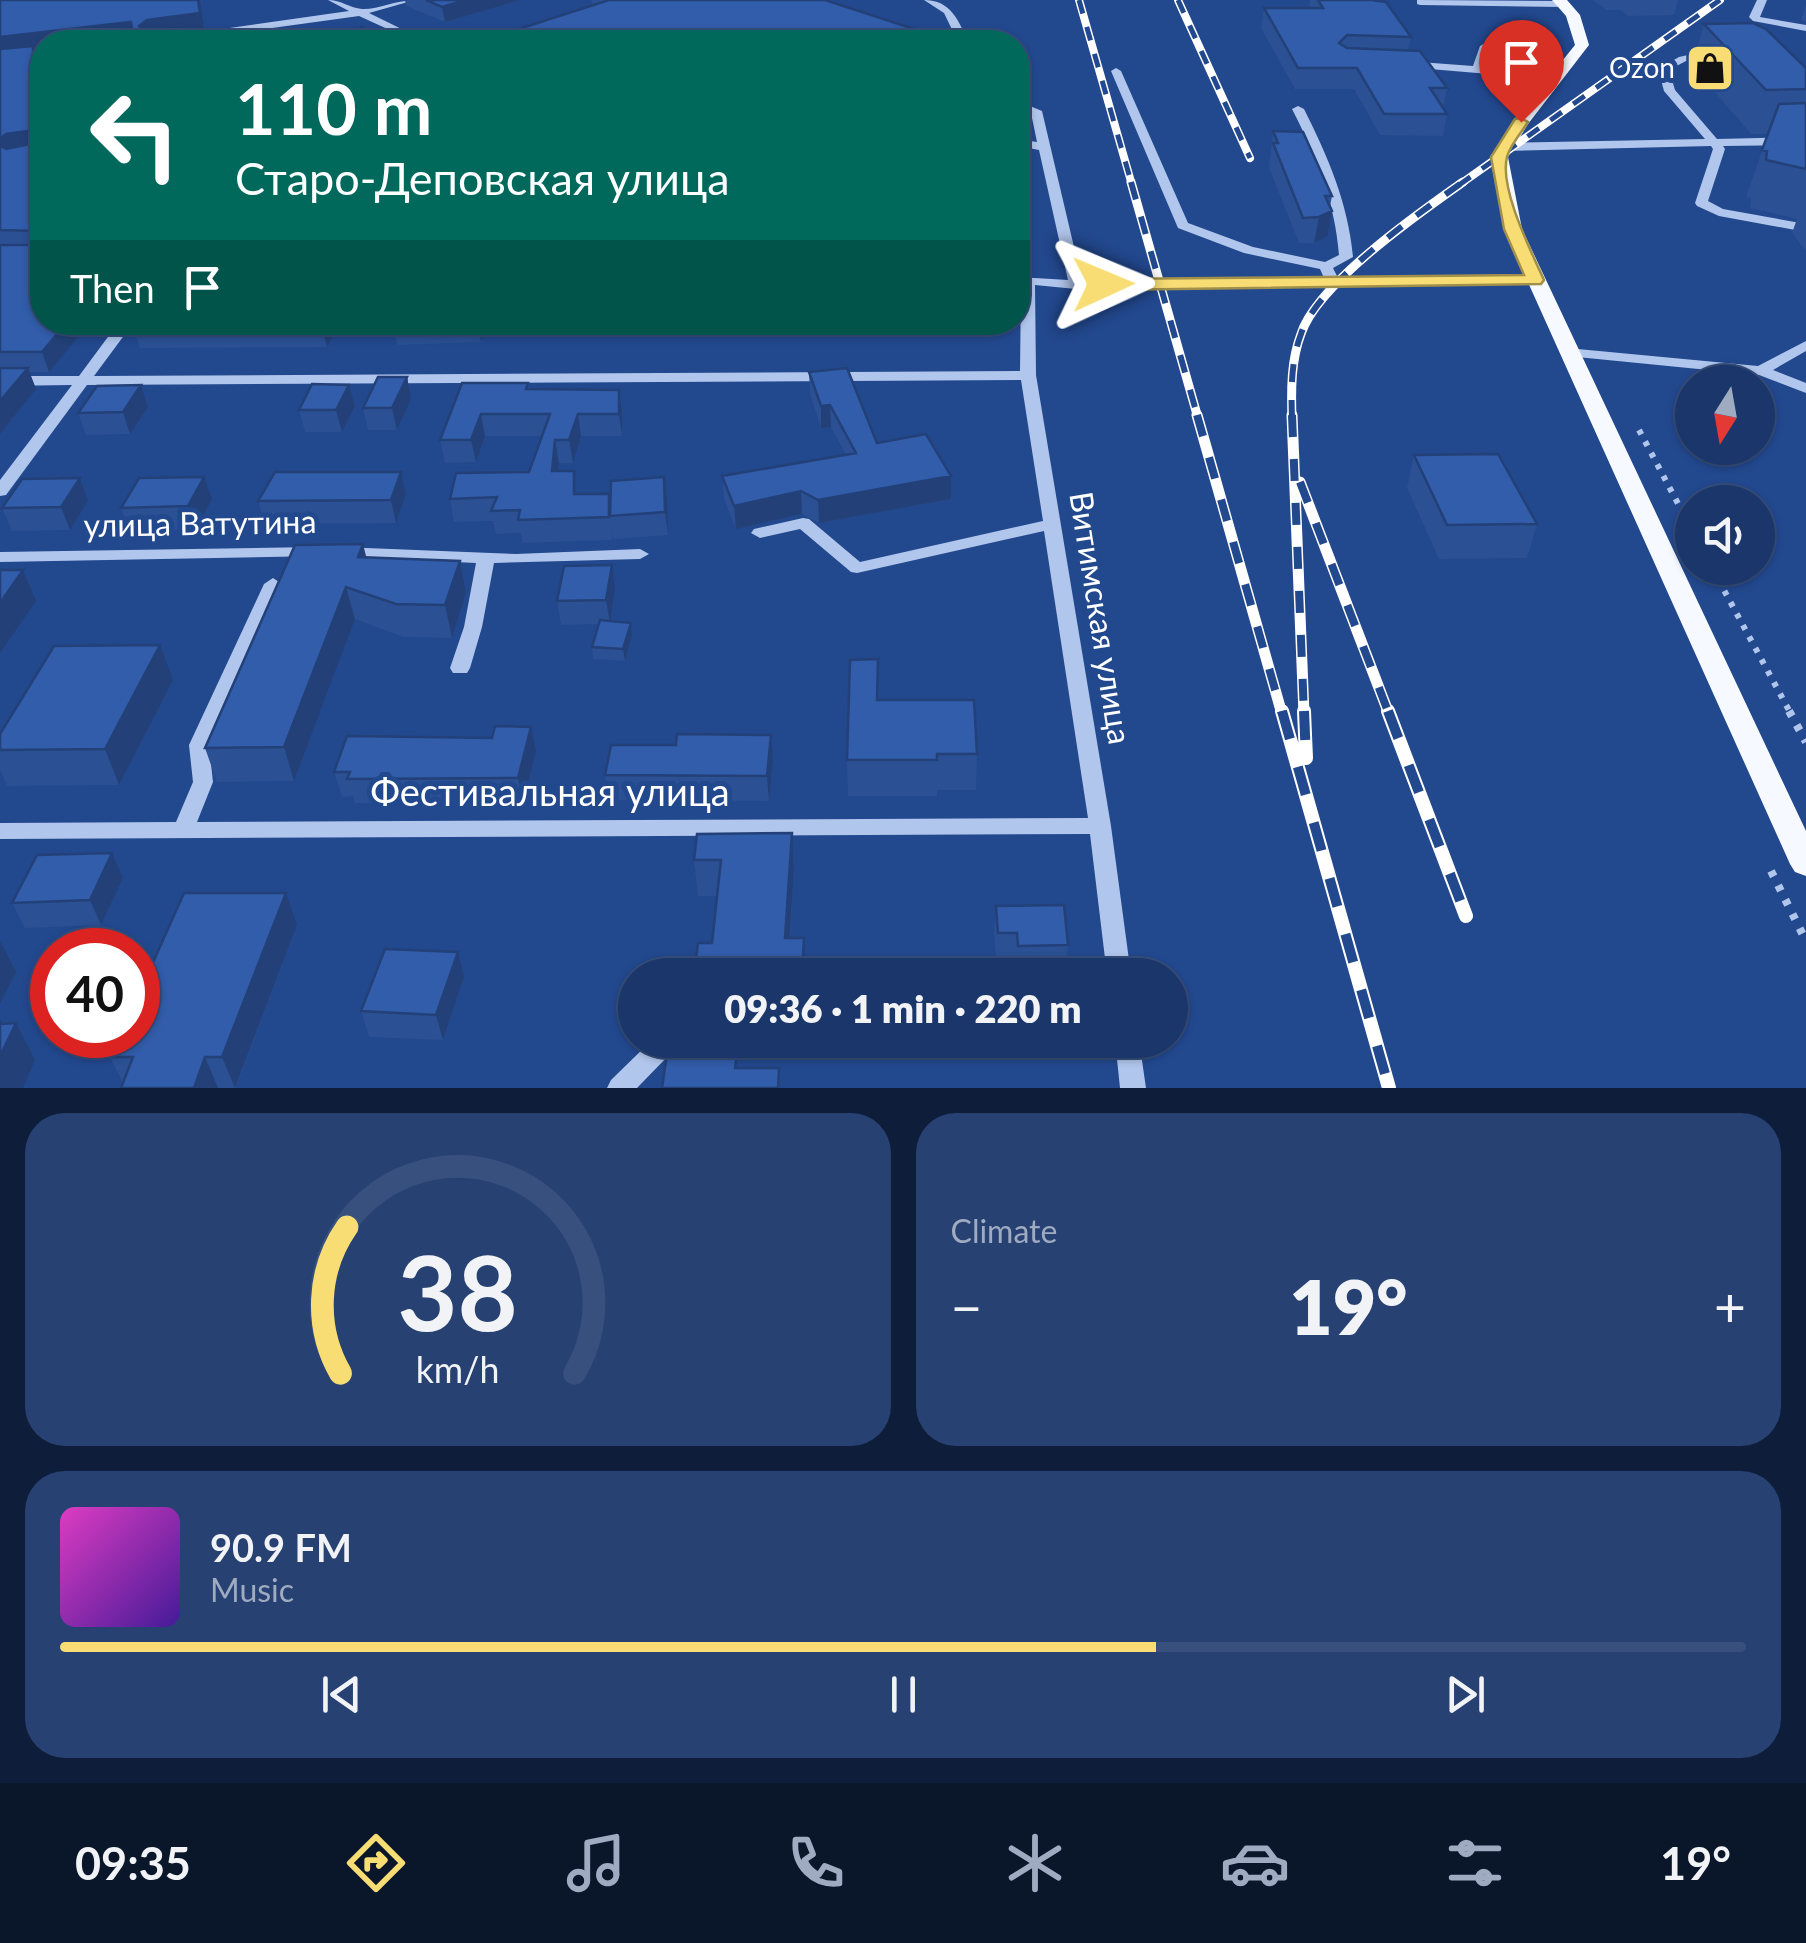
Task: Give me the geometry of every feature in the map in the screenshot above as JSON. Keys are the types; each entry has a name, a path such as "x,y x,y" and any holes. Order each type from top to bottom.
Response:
{"main road":[{"path":"1561,2 1573,16 1582,45 1499,157 1512,229 1806,864"}],"street":[{"path":"333,0 396,30"},
{"path":"271,30 410,0"},
{"path":"928,0 948,12 957,30"},
{"path":"1762,0 1754,16 1757,19 1806,28"},
{"path":"1420,2 1561,2"},
{"path":"1478,70 1485,46 1491,42"},
{"path":"1721,51 1683,59 1663,69 1670,91 1719,149 1701,203 1718,212 1806,228"},
{"path":"0,59 30,55"},
{"path":"1399,64 1478,70 1554,82"},
{"path":"1116,71 1184,225 1248,250 1326,266 1346,257 1344,219 1322,155 1298,109"},
{"path":"1030,109 1036,111 1076,285"},
{"path":"1506,147 1806,142"},
{"path":"1030,145 1044,147"},
{"path":"1326,266 1332,281"},
{"path":"1030,281 1076,285 1535,280"},
{"path":"0,491 117,335"},
{"name":"Витимская улица","path":"1026,335 1028,374 1100,826 1117,958"},
{"path":"1770,365 1806,345"},
{"path":"1566,352 1707,365"},
{"path":"0,382 1028,374"},
{"path":"1775,376 1806,388"},
{"path":"760,533 803,524 858,568 1052,524"},
{"name":"улица Ватутина","path":"0,558 376,551 486,557 640,554"},
{"path":"460,668 473,627 486,557"},
{"path":"183,830 203,782 199,746 273,584"},
{"name":"Фестивальная улица","path":"0,831 1100,826"},
{"path":"620,1088 650,1058"},
{"path":"1129,1058 1133,1088"}],"path":[{"path":"1636,425 1675,498"},
{"path":"1721,585 1806,742"}],"building":[{"path":"0,0 198,0 200,13 147,20 139,26 143,30 132,30 131,22 30,30 30,34 0,37"},
{"path":"426,0 466,0 442,7"},
{"path":"609,0 825,0 917,30 527,30 522,28"},
{"path":"1318,0 1386,2 1411,37 1347,35 1339,43 1347,48 1420,51 1447,88 1430,88 1447,114 1384,114 1357,68 1298,68 1264,8 1323,8"},
{"path":"1753,23 1766,29 1806,68 1806,89 1766,90 1704,24"},
{"path":"30,46 30,131 6,134 0,139 0,49"},
{"path":"1806,103 1806,169 1766,160 1767,151 1762,150 1779,104"},
{"path":"1273,131 1303,132 1332,196 1325,196 1332,211 1303,218 1273,143 1278,143"},
{"path":"30,144 30,231 0,230 0,145 6,149"},
{"path":"0,245 30,245 30,335 56,335 42,352 0,352"},
{"path":"0,368 28,368 0,401"},
{"path":"847,368 877,443 926,434 951,476 818,500 801,491 734,506 722,476 856,453 830,405 821,406 809,372"},
{"path":"378,377 407,377 392,408 363,408"},
{"path":"462,383 528,383 526,389 619,390 619,414 578,414 569,440 555,440 552,471 574,471 574,494 609,494 609,517 518,520 520,510 491,511 497,497 450,499 456,473 529,472 550,414 481,414 471,440 440,440"},
{"path":"312,384 349,385 336,410 299,410"},
{"path":"141,385 123,412 78,413 97,386"},
{"path":"1498,454 1537,524 1447,525 1414,455"},
{"path":"275,472 401,472 391,500 258,501"},
{"path":"204,477 188,506 121,508 139,478"},
{"path":"664,477 665,512 610,516 611,481"},
{"path":"80,478 61,507 2,508 22,479"},
{"path":"363,544 358,557 460,561 445,605 396,604 346,587 284,747 205,748 295,545"},
{"path":"612,565 606,600 557,601 564,566"},
{"path":"0,570 23,570 0,603"},
{"path":"600,620 631,623 623,649 592,647"},
{"path":"160,645 105,749 0,750 0,734 54,646"},
{"path":"878,659 877,700 974,700 977,754 937,754 937,760 847,760 850,660"},
{"path":"495,726 531,727 518,778 347,779 350,772 334,772 347,736 492,738"},
{"path":"677,734 771,735 767,776 605,775 611,745 676,745"},
{"path":"792,833 785,938 804,938 803,958 696,958 698,943 712,943 721,860 694,860 697,834"},
{"path":"112,853 90,900 12,903 37,855"},
{"path":"184,893 286,893 222,1057 205,1057 194,1088 121,1088 133,1058 160,1058 160,947"},
{"path":"1064,905 1068,945 1018,946 1017,933 998,933 996,906"},
{"path":"385,949 458,952 436,1015 361,1011"},
{"path":"16,1023 0,1056 0,1024"},
{"path":"666,1058 736,1058 735,1068 779,1068 778,1088 662,1088"}],"railway":[{"path":"1079,0 1132,185"},
{"path":"1178,0 1250,158"},
{"path":"1459,185 1720,0"},
{"path":"1131,182 1198,418"},
{"path":"1292,415 1295,354 1311,314 1372,251 1463,182"},
{"path":"1197,415 1282,714"},
{"path":"1292,415 1304,714"},
{"path":"1300,482 1389,714"},
{"path":"1282,711 1389,1088"},
{"path":"1304,711 1306,758"},
{"path":"1388,711 1466,916"}],"place":[{"name":"Ozon","path":"1710,68"}],"route":[{"path":"1103,284 1535,280 1512,229 1501,181 1499,157 1521,122"}]}
